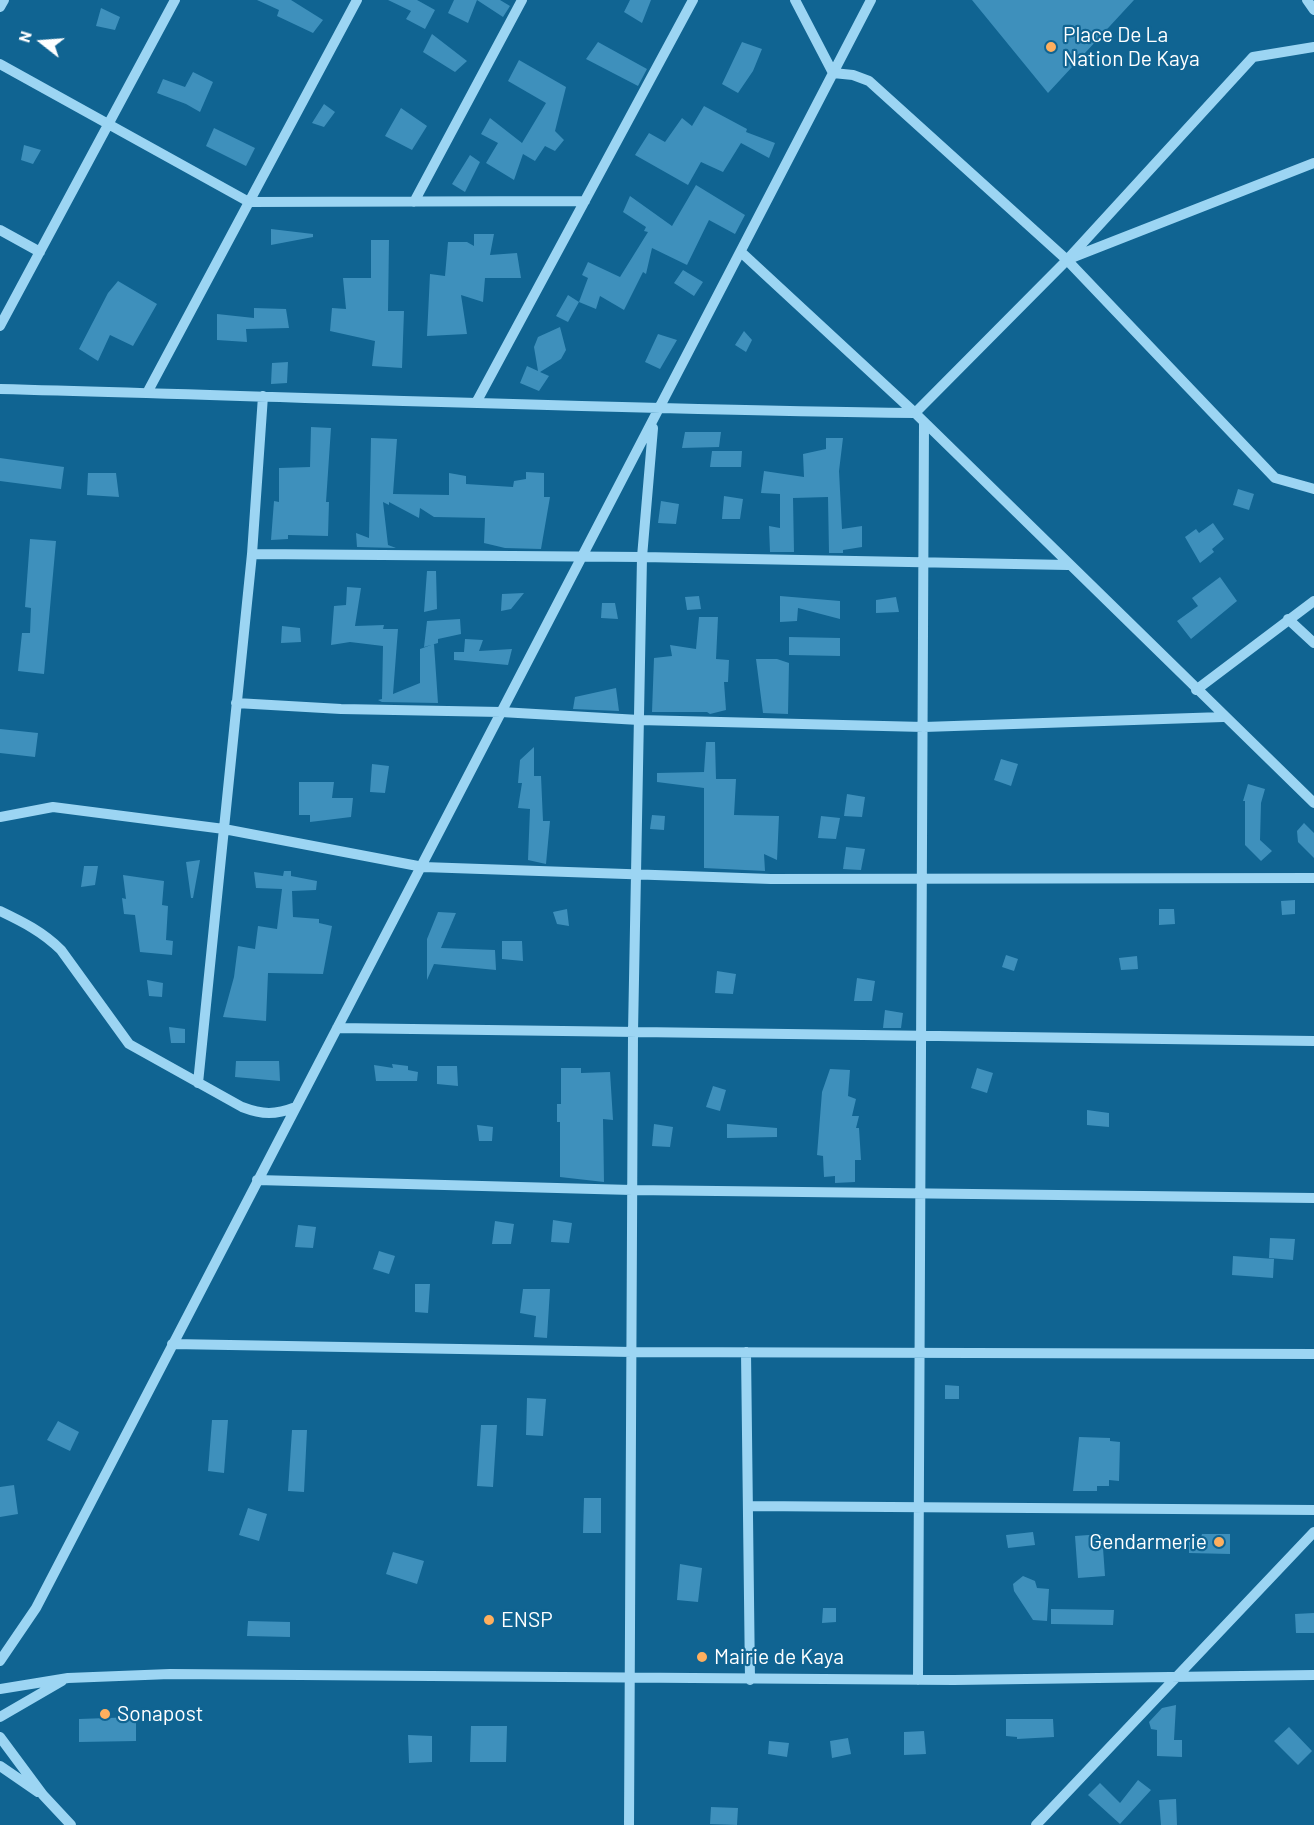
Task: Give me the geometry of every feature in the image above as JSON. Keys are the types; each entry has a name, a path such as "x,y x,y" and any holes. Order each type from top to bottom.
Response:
{"street":[{"path":"0,7 4,0"},
{"path":"0,326 175,0"},
{"path":"147,393 357,0"},
{"path":"414,202 522,0"},
{"path":"477,401 693,0"},
{"path":"795,0 833,73"},
{"path":"0,1661 36,1608 872,0"},
{"path":"1307,0 1314,10"},
{"path":"0,389 477,401 659,409 915,413 1067,260 1253,57 1314,47"},
{"path":"0,64 249,202 585,201"},
{"path":"833,73 853,75 869,81 1067,260 1275,478 1314,489"},
{"path":"1067,260 1314,163"},
{"path":"0,230 40,252"},
{"path":"742,253 915,413 1223,717 1314,803"},
{"path":"198,1083 252,554 263,396"},
{"path":"629,1825 633,1032 642,557 653,421"},
{"path":"918,1680 924,424"},
{"path":"252,554 506,555 581,559 642,557 1068,565"},
{"path":"1196,690 1314,601"},
{"path":"1288,619 1314,643"},
{"path":"236,704 501,712 639,720 924,727 1223,717"},
{"path":"0,817 53,807 224,829 423,867 636,876 923,879 1314,878"},
{"path":"0,911 29,924 49,937 61,950 129,1044 198,1083 260,1114 277,1114 296,1107"},
{"path":"337,1028 1314,1041"},
{"path":"258,1180 632,1190 1314,1198"},
{"path":"172,1344 632,1352 1314,1353"},
{"path":"746,1352 750,1680"},
{"path":"748,1506 1314,1510"},
{"path":"1036,1825 1314,1532"},
{"path":"0,1689 68,1678 170,1674 631,1680 918,1680 1314,1675"},
{"path":"0,1717 68,1678"},
{"path":"0,1737 44,1795 71,1825"},
{"path":"0,1766 44,1795"}],"building":[{"path":"257,0 291,0 323,20 313,33 277,16 279,10"},
{"path":"388,0 417,0 435,10 425,29 406,19 411,11"},
{"path":"454,0 477,0 468,23 448,13"},
{"path":"477,0 500,0 510,6 503,17"},
{"path":"630,0 651,0 642,23 624,12"},
{"name":"Place De La Nation De Kaya","path":"972,0 1134,0 1048,93"},
{"path":"101,8 120,17 115,30 96,26"},
{"path":"432,34 467,61 455,72 423,52"},
{"path":"598,42 647,69 638,86 586,59"},
{"path":"742,42 762,49 753,71 738,93 722,84"},
{"path":"519,60 566,87 555,131 564,140 555,151 545,146 535,161 523,154 514,180 486,163 498,143 481,134 490,118 522,143 546,103 508,81"},
{"path":"193,72 213,82 200,112 157,93 163,79 185,87"},
{"path":"324,104 335,112 324,127 312,123"},
{"path":"704,106 747,129 746,132 775,143 769,158 741,143 723,172 701,162 688,185 635,155 649,133 665,142 682,118 692,126"},
{"path":"401,108 427,126 412,150 385,136"},
{"path":"214,128 255,148 246,166 206,146"},
{"path":"24,145 41,150 33,164 21,160"},
{"path":"470,155 480,162 465,192 452,184"},
{"path":"696,185 745,215 735,234 709,220 687,265 652,248 646,274 643,272 624,310 600,296 596,309 579,302 588,278 582,275 588,262 620,277 648,232 644,231 646,227 623,212 630,196 672,226"},
{"path":"271,229 313,234 313,237 271,245"},
{"path":"474,234 494,234 490,255 517,253 521,278 485,278 483,302 461,295 467,334 427,336 430,274 445,276 448,242 467,242 474,246"},
{"path":"371,240 389,240 388,311 404,311 402,368 372,366 375,341 330,331 332,308 346,309 343,278 371,278"},
{"path":"683,270 703,282 694,296 674,283"},
{"path":"118,281 157,304 133,346 110,335 98,361 79,349 108,293"},
{"path":"568,295 579,302 568,322 556,316"},
{"path":"254,308 286,309 289,328 246,329 247,342 217,340 217,314 254,318"},
{"path":"560,327 566,350 561,359 540,372 549,376 539,391 520,383 527,366 538,371 534,347 538,337"},
{"path":"744,331 752,340 746,352 735,345"},
{"path":"658,334 677,340 660,369 645,362"},
{"path":"288,362 287,383 271,384 272,363"},
{"path":"311,427 331,428 326,502 329,502 328,536 288,535 288,539 271,540 274,501 279,502 279,468 310,467"},
{"path":"685,432 721,432 719,447 682,448"},
{"path":"371,438 397,439 393,494 449,495 449,473 466,476 466,484 513,487 514,481 526,479 526,472 544,473 544,497 550,497 541,549 505,548 484,543 485,518 434,517 420,508 419,518 389,502 389,505 383,502 388,545 396,548 357,547 356,533 369,538"},
{"path":"826,438 843,438 839,471 842,529 862,526 862,547 843,550 843,553 829,553 828,497 793,498 794,552 770,552 769,526 780,528 780,494 761,493 764,471 804,477 803,454 826,449"},
{"path":"712,451 742,451 741,467 710,467"},
{"path":"0,458 64,467 61,489 0,481"},
{"path":"88,473 116,473 119,497 87,495"},
{"path":"1238,489 1254,494 1249,510 1233,505"},
{"path":"724,496 743,499 740,519 722,519"},
{"path":"661,501 679,504 676,524 658,523"},
{"path":"1213,523 1224,539 1212,549 1214,552 1200,563 1185,537 1196,529 1199,533"},
{"path":"30,539 56,541 44,674 18,671 22,633 30,633 31,608 25,607"},
{"path":"427,571 436,571 437,609 424,612"},
{"path":"1220,577 1237,601 1191,639 1177,621 1198,606 1192,598"},
{"path":"347,587 361,588 355,626 384,625 383,629 398,629 393,694 420,683 420,649 434,644 438,703 378,700 382,699 383,646 350,642 331,645 334,606 346,605"},
{"path":"524,593 511,609 501,611 502,594"},
{"path":"699,596 701,609 687,610 685,597"},
{"path":"780,596 840,601 840,619 798,608 797,621 780,622"},
{"path":"896,597 899,612 876,613 876,600"},
{"path":"602,603 615,603 618,619 601,618"},
{"path":"699,617 718,617 716,659 729,660 728,682 724,682 726,710 710,714 707,712 652,712 654,658 672,656 670,645 696,649"},
{"path":"460,619 461,634 438,639 438,643 424,647 427,621"},
{"path":"282,626 300,628 301,642 281,643"},
{"path":"789,637 840,638 840,656 789,655"},
{"path":"465,639 483,640 479,651 512,649 508,665 454,660 454,652 464,652"},
{"path":"756,659 777,659 789,663 788,714 763,713"},
{"path":"616,688 619,711 573,709 575,697"},
{"path":"0,729 38,733 35,757 0,753"},
{"path":"706,742 715,742 716,779 736,779 734,815 779,816 777,860 764,854 765,871 704,868 704,788 657,782 657,773 704,772"},
{"path":"534,747 534,776 541,776 543,821 550,821 546,864 528,860 530,809 518,808 522,783 518,783 520,760"},
{"path":"1001,759 1018,764 1011,786 994,780"},
{"path":"372,764 389,766 385,793 370,792"},
{"path":"299,782 334,782 332,798 353,798 351,817 310,822 310,815 299,815"},
{"path":"1248,784 1265,789 1261,803 1260,840 1272,851 1261,861 1245,845 1245,801 1243,801"},
{"path":"847,794 865,797 862,817 844,816"},
{"path":"652,815 665,816 664,830 650,829"},
{"path":"821,816 840,818 836,839 818,838"},
{"path":"1304,823 1314,833 1314,858 1298,842 1297,831"},
{"path":"846,847 865,849 861,870 843,869"},
{"path":"200,860 193,898 191,898 186,862"},
{"path":"84,866 98,866 95,885 81,887"},
{"path":"284,871 291,871 291,876 317,881 316,890 292,891 293,917 319,919 319,923 332,926 323,974 268,973 266,1021 223,1017 234,977 238,946 255,949 258,926 277,929 282,889 256,888 254,872 283,876"},
{"path":"123,875 164,881 162,905 168,906 166,940 173,941 172,955 140,952 135,915 124,914 122,898 126,899"},
{"path":"1295,900 1295,914 1282,915 1281,901"},
{"path":"567,909 569,926 557,924 553,912"},
{"path":"1159,909 1174,909 1175,924 1159,925"},
{"path":"438,912 456,913 441,948 495,950 496,970 434,964 427,980 427,939"},
{"path":"502,941 522,941 523,961 502,959"},
{"path":"1006,955 1018,959 1014,971 1002,967"},
{"path":"1137,956 1138,969 1121,970 1119,958"},
{"path":"717,971 736,974 733,994 715,993"},
{"path":"857,978 875,981 872,1001 854,1001"},
{"path":"147,980 163,983 162,997 149,996"},
{"path":"885,1010 903,1013 901,1028 883,1028"},
{"path":"169,1027 185,1029 185,1043 171,1043"},
{"path":"236,1061 279,1061 280,1081 235,1077"},
{"path":"392,1064 408,1066 408,1070 418,1072 417,1081 376,1081 374,1065 393,1068"},
{"path":"437,1066 457,1066 458,1086 437,1084"},
{"path":"561,1068 581,1068 581,1073 610,1072 613,1120 603,1119 604,1182 560,1177 560,1122 557,1122 557,1104 561,1104"},
{"path":"977,1068 993,1073 987,1093 971,1088"},
{"path":"830,1069 850,1070 848,1096 856,1099 852,1116 859,1116 856,1128 859,1128 861,1160 855,1160 855,1182 835,1183 835,1176 824,1177 823,1156 817,1155 822,1092"},
{"path":"713,1086 726,1090 720,1111 706,1107"},
{"path":"1087,1110 1109,1113 1109,1127 1087,1125"},
{"path":"654,1124 673,1127 670,1147 652,1146"},
{"path":"727,1124 777,1128 777,1137 727,1138"},
{"path":"477,1125 493,1127 492,1141 479,1141"},
{"path":"553,1220 572,1223 569,1243 551,1242"},
{"path":"495,1221 514,1224 511,1244 492,1244"},
{"path":"298,1225 316,1227 313,1248 295,1247"},
{"path":"1270,1238 1295,1239 1293,1260 1269,1258"},
{"path":"379,1251 395,1256 389,1274 373,1269"},
{"path":"1233,1256 1274,1259 1273,1278 1232,1275"},
{"path":"415,1284 430,1284 428,1313 415,1312"},
{"path":"523,1289 550,1289 547,1338 534,1337 536,1316 520,1313"},
{"path":"945,1385 959,1386 959,1399 945,1399"},
{"path":"527,1398 546,1399 543,1436 526,1435"},
{"path":"212,1420 228,1420 224,1473 208,1471"},
{"path":"58,1421 79,1432 70,1451 47,1440"},
{"path":"481,1425 497,1425 493,1487 477,1486"},
{"path":"292,1430 307,1430 304,1492 288,1491"},
{"path":"1079,1437 1110,1438 1110,1441 1120,1442 1119,1481 1109,1480 1109,1486 1097,1486 1097,1491 1073,1491"},
{"path":"14,1485 18,1514 0,1517 0,1487"},
{"path":"584,1498 601,1498 601,1533 583,1533"},
{"path":"248,1508 267,1514 259,1541 239,1535"},
{"path":"1033,1532 1035,1545 1008,1548 1006,1535"},
{"path":"1102,1534 1105,1576 1078,1578 1075,1536"},
{"path":"1202,1534 1230,1534 1230,1554 1189,1553 1189,1537 1201,1537"},
{"path":"393,1552 424,1561 417,1584 386,1574"},
{"path":"680,1564 702,1568 698,1602 677,1600"},
{"path":"1023,1576 1035,1581 1037,1588 1049,1589 1047,1621 1033,1620 1014,1591 1013,1584"},
{"path":"823,1608 836,1608 836,1622 822,1623"},
{"path":"1051,1609 1114,1610 1113,1625 1051,1624"},
{"path":"1314,1613 1314,1633 1296,1633 1295,1614"},
{"path":"248,1621 290,1622 290,1637 247,1636"},
{"path":"1176,1705 1174,1740 1182,1740 1182,1757 1157,1756 1157,1730 1151,1729 1149,1722 1162,1708"},
{"path":"136,1717 136,1741 79,1742 79,1719"},
{"path":"1006,1719 1053,1719 1054,1737 1017,1739 1017,1737 1006,1736"},
{"path":"471,1726 507,1726 506,1762 470,1762"},
{"path":"1289,1727 1312,1751 1298,1765 1274,1741"},
{"path":"924,1731 926,1754 904,1755 904,1732"},
{"path":"408,1735 432,1736 432,1762 409,1763"},
{"path":"848,1738 851,1754 832,1758 830,1741"},
{"path":"769,1741 789,1743 787,1757 768,1754"},
{"path":"1138,1780 1151,1790 1120,1824 1088,1795 1100,1783 1120,1803"},
{"path":"1176,1799 1177,1825 1161,1825 1159,1800"},
{"path":"711,1807 738,1808 737,1825 710,1824"}],"place":[{"name":"Place De La Nation De Kaya","path":"1051,47"},
{"name":"Gendarmerie","path":"1219,1542"},
{"name":"ENSP","path":"489,1620"},
{"name":"Mairie de Kaya","path":"702,1657"},
{"name":"Sonapost","path":"105,1714"}]}
